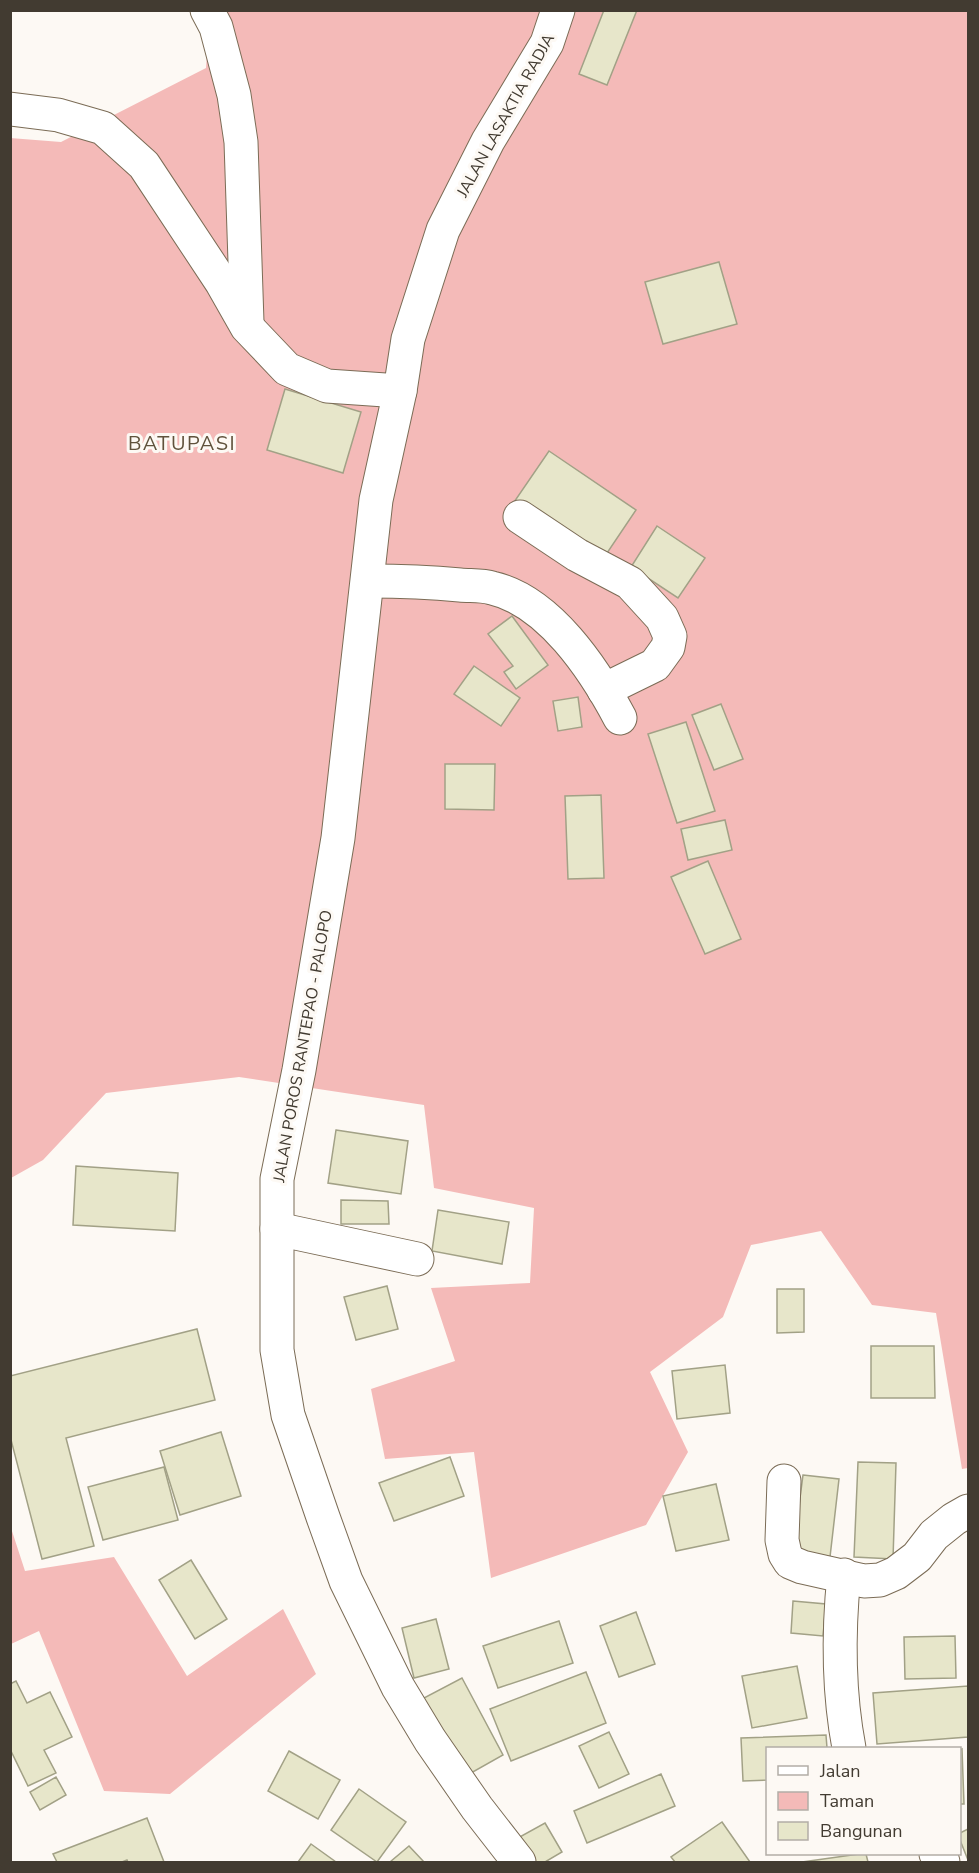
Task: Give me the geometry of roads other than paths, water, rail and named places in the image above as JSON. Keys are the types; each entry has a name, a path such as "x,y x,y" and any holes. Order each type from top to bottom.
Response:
{"main road":[{"path":"207,10 216,27 234,95 241,142 247,327"},
{"name":"JALAN LASAKTIA RADJA","path":"400,391 408,339 443,230 488,141 547,43 558,10"},
{"path":"10,109 58,115 104,128 144,165 222,283 247,327 287,369 327,386 400,391"},
{"name":"JALAN POROS RANTEPAO - PALOPO","path":"400,391 376,500 338,838 299,1070 277,1179 278,1350 288,1415 346,1581 398,1687 429,1740 519,1863"},
{"path":"520,517 577,555 630,583 662,618 670,636 668,647 655,666 604,690"},
{"path":"368,581 426,582 492,588 522,600 567,637 604,690 620,718"},
{"path":"277,1229 417,1260"},
{"path":"784,1481 782,1540 784,1554 790,1562 802,1567 864,1581 880,1580 896,1573 917,1557 934,1535 954,1519 969,1511"},
{"path":"844,1575 839,1621 840,1672 849,1747"}],"district":[{"name":"BATUPASI","path":"182,443"}]}
